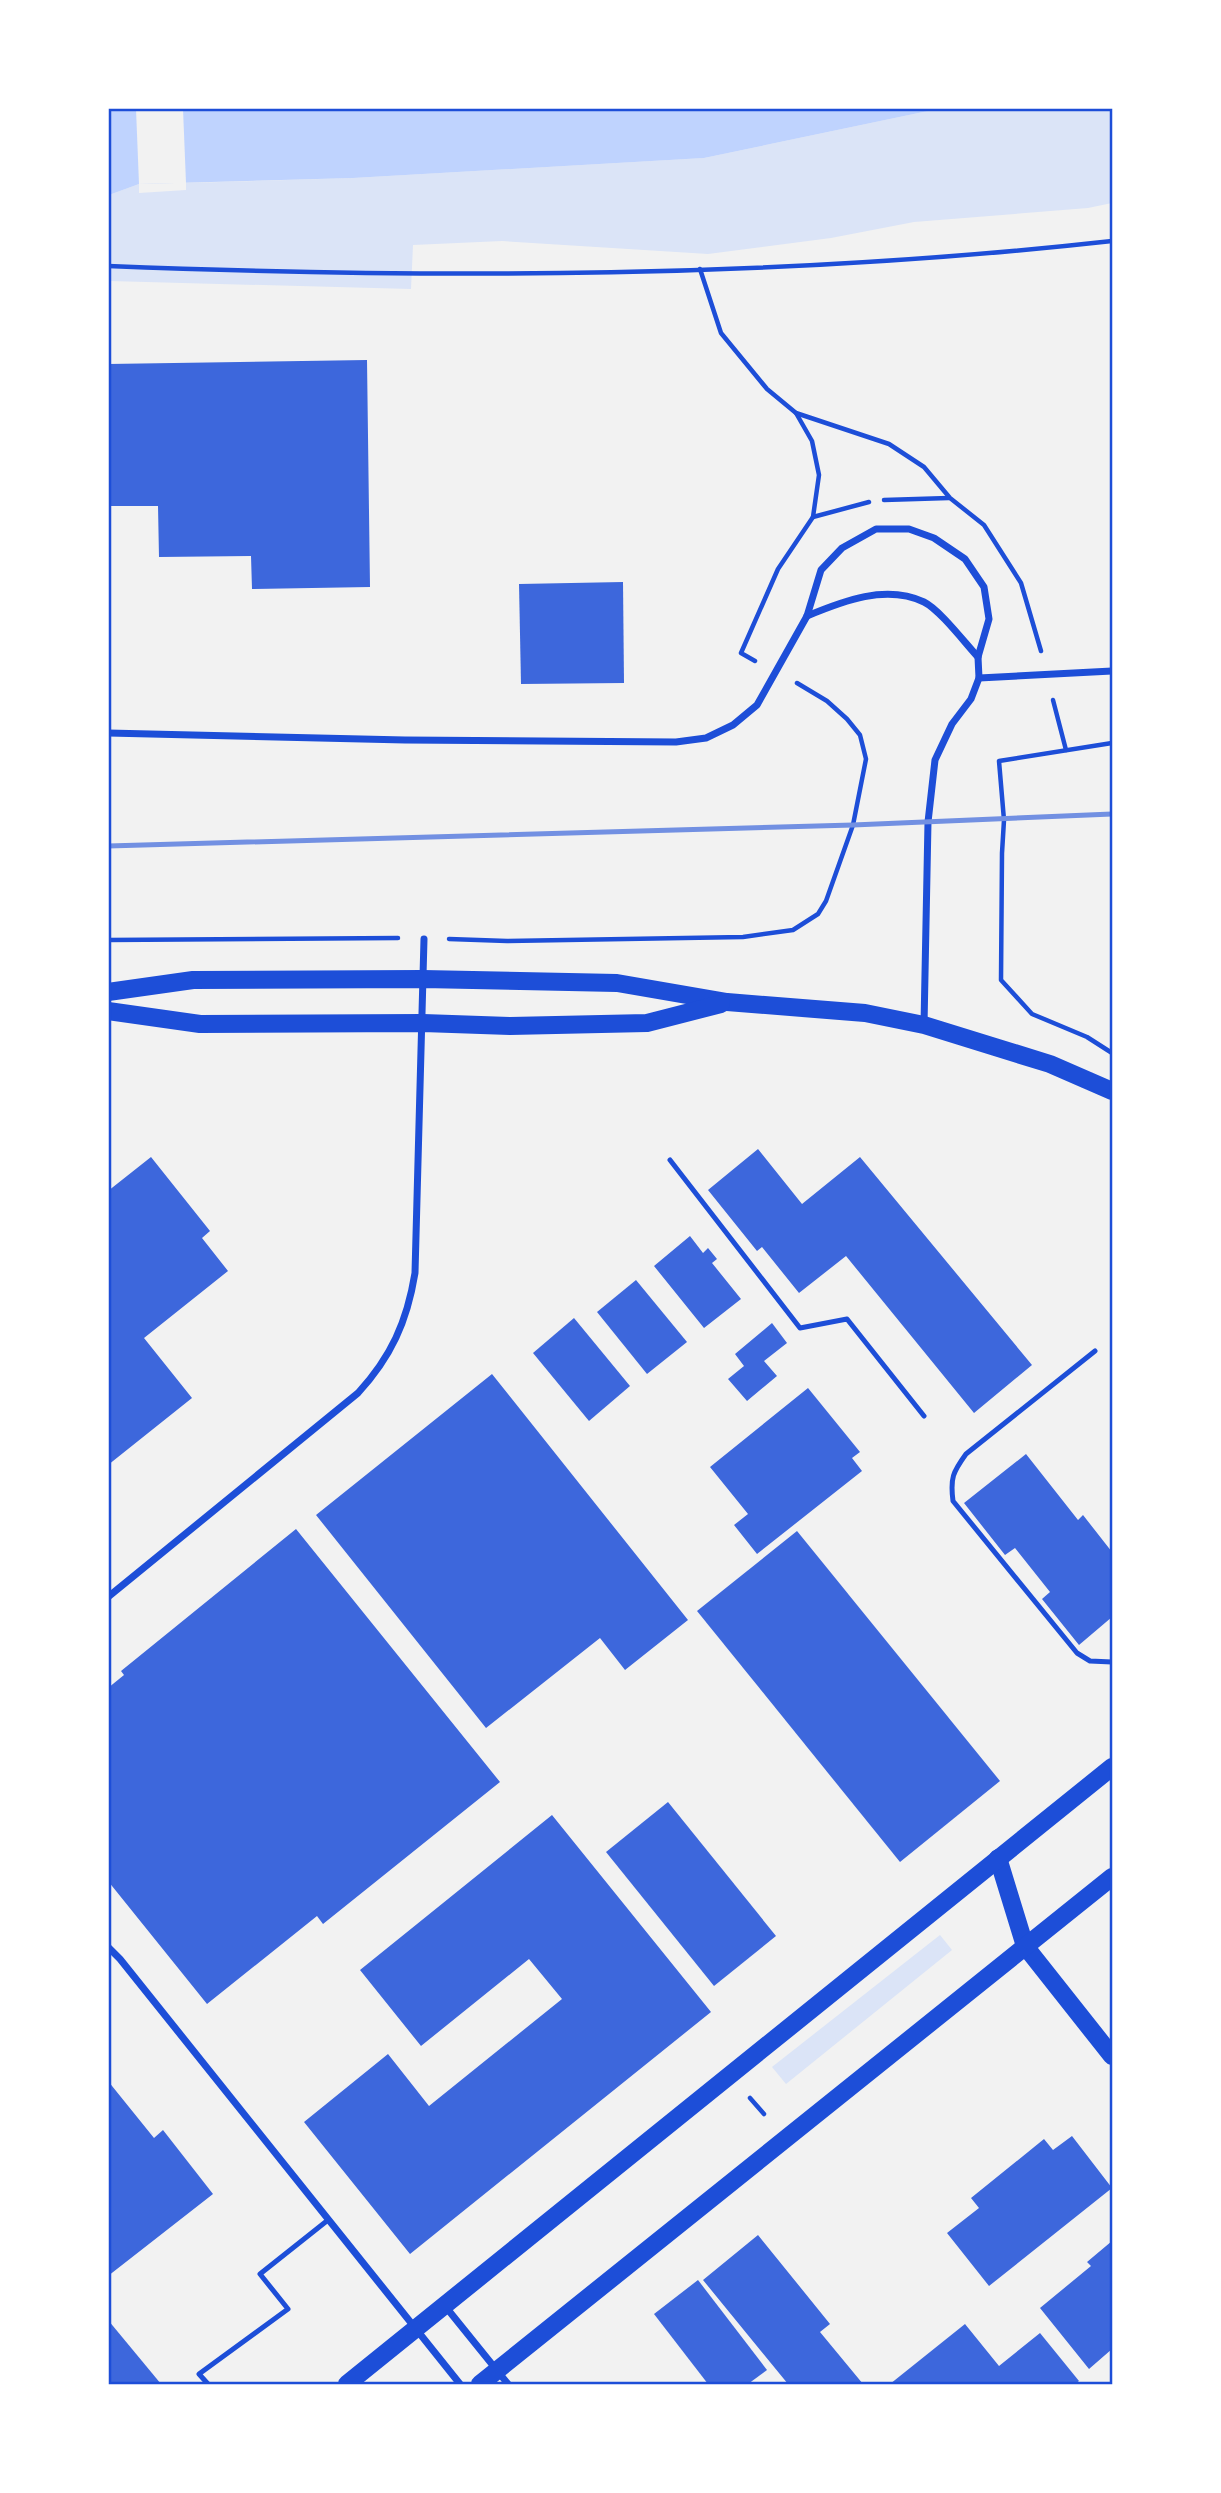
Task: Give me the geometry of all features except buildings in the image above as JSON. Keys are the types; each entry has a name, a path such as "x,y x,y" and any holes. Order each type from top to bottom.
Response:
{"main road":[{"path":"108,992 192,980 423,979 617,983 727,1002 865,1013 924,1025 1050,1064 1112,1091"},
{"path":"108,1011 200,1024 423,1023 510,1026 647,1023 727,1002"},
{"path":"347,2385 1112,1767"},
{"path":"998,1858 1025,1946 1112,2056"},
{"path":"480,2385 503,2377 1112,1877"}],"street":[{"path":"108,733 419,740 676,742 706,738 733,725 757,705 807,616 821,570 842,548 876,529 909,529 934,538 965,559 984,587 989,619 978,657 979,678 971,699 952,724 935,760 928,822 924,1025"},
{"path":"807,616 845,600 893,593 925,602 978,657"},
{"path":"979,678 1112,671"},
{"path":"108,1597 358,1393 377,1372 395,1342 410,1305 415,1273 424,939"},
{"path":"108,1947 460,2385"},
{"path":"445,2306 503,2377"}],"lane":[{"path":"670,1160 800,1328 847,1319 924,1416"},
{"path":"1095,1351 966,1454 954,1470 951,1483 953,1500 1077,1653 1090,1661 1112,1662"},
{"path":"208,2385 199,2374 288,2309 260,2274 328,2220"}],"path":[{"path":"108,267 422,274 796,267 1112,242"},
{"path":"700,269 721,333 767,389 796,412 889,444 924,467 950,498 984,525 1021,583 1040,650"},
{"path":"741,653 778,569 813,517 819,475 812,441 796,412"},
{"path":"108,940 297,937 507,941 743,937 793,930 818,914 826,901 853,825 866,759 860,735 847,719 827,701 801,686"},
{"path":"1051,692 1066,750"},
{"path":"1112,743 999,761 1004,820 1001,980 1032,1014 1087,1038 1112,1053"},
{"path":"745,2091 764,2114"}],"shaded area":[{"path":"1112,109 1112,203 1088,208 914,222 831,238 708,254 502,241 413,245 411,289 109,281 109,195 139,184 139,193 186,190 186,183 353,178 704,158 928,111"},
{"path":"940,1935 952,1950 786,2084 772,2067"}],"water":[{"path":"109,109 1112,109 928,111 704,158 353,178 139,184 109,195"}],"pier":[{"path":"136,109 183,109 186,183 139,184"}],"railway":[{"path":"108,846 853,825 1112,814"}]}
